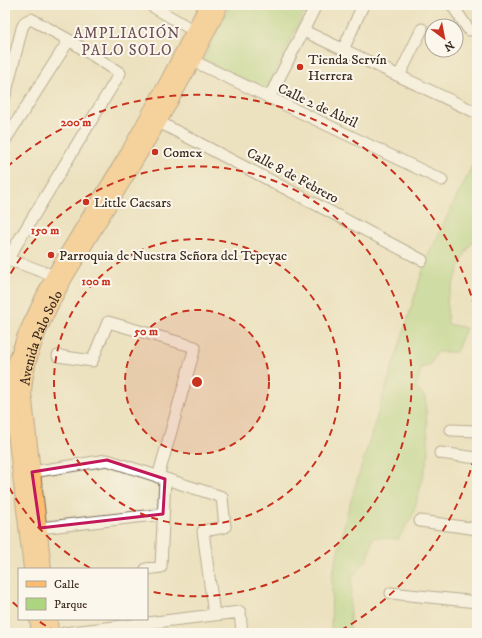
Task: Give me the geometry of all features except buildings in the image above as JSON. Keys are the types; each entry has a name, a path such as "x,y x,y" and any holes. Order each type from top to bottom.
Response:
{"main road":[{"name":"Avenida Palo Solo","path":"31,568 12,407 14,372 25,335 59,278 123,163 154,119 199,34 207,5"},
{"name":"Avenida Palo Solo","path":"199,34 222,5"},
{"name":"Avenida Palo Solo","path":"14,372 25,411 44,568"},
{"path":"37,620 38,633"},
{"path":"50,620 51,633"}],"street":[{"path":"150,5 199,34"},
{"path":"269,98 316,5"},
{"path":"343,50 363,5"},
{"path":"452,5 469,30"},
{"path":"5,96 22,28 25,22 31,19 69,40 120,73 6,260 59,278"},
{"path":"399,76 422,29"},
{"path":"304,31 473,111"},
{"path":"5,140 69,40"},
{"name":"Calle 2 de Abril","path":"187,58 442,180"},
{"name":"Calle 8 de Febrero","path":"154,119 422,260"},
{"path":"58,356 92,361 108,322 195,347 161,478 163,514 161,567 148,569"},
{"path":"451,430 477,431"},
{"path":"440,453 477,458"},
{"path":"32,472 107,460 222,498 225,527 203,531 214,615"},
{"path":"40,528 163,514"},
{"path":"420,521 477,529"},
{"path":"391,593 477,602"},
{"path":"64,633 240,612 242,633"}],"highlighted area":[{"path":"107,460 165,479 163,514 40,528 32,472"}],"green space":[{"path":"230,5 308,5 266,90 203,60"},
{"path":"477,156 477,240 472,242 465,254 447,299 448,324 466,328 456,352 437,352 430,365 421,368 416,388 425,397 429,453 413,515 398,539 373,537 368,558 352,577 350,633 331,633 332,577 347,513 426,260"}],"place":[{"name":"Tienda Servín Herrera","path":"300,67"},
{"name":"Comex","path":"155,152"},
{"name":"Little Caesars","path":"86,202"},
{"name":"Parroquia de Nuestra Señora del Tepeyac","path":"51,255"}],"district":[{"name":"AMPLIACIÓN PALO SOLO","path":"127,42"}]}
